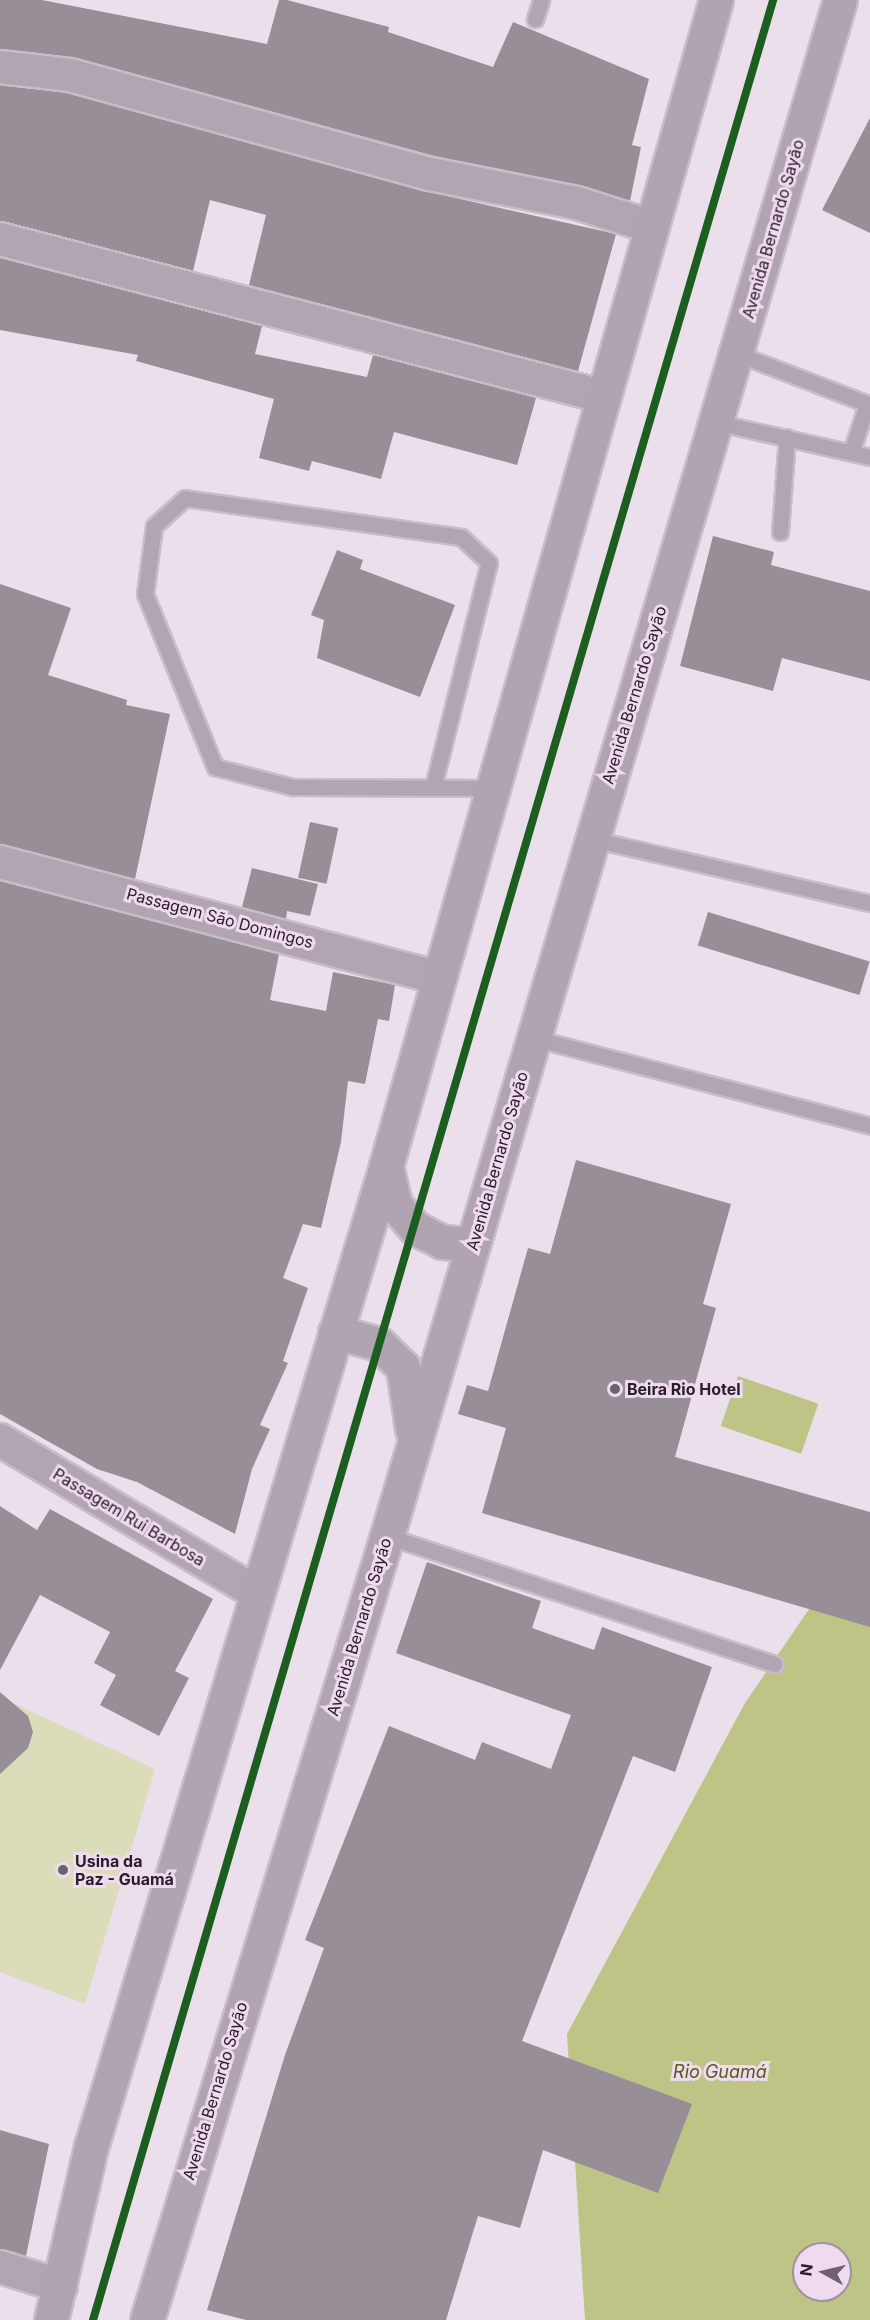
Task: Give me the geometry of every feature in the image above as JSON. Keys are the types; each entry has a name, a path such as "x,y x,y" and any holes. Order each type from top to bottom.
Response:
{"main road":[{"path":"51,2320 61,2286 91,2147 386,1166 495,788 716,0"},
{"name":"Avenida Bernardo Sayão","path":"147,2320 387,1536 413,1439 715,422 738,354 840,0"},
{"path":"386,1166 395,1205 415,1228 442,1242 472,1244"},
{"path":"335,1332 379,1344 403,1367 413,1439"}],"street":[{"path":"0,67 70,75 419,171 577,203 652,227"},
{"path":"0,239 605,397"},
{"name":"Passagem São Domingos","path":"0,862 440,978"},
{"name":"Passagem Rui Barbosa","path":"0,1440 257,1593"},
{"path":"0,2267 61,2286"}],"lane":[{"path":"535,19 541,0"},
{"path":"738,354 869,404 852,450"},
{"path":"715,422 852,450 870,457"},
{"path":"780,532 787,437"},
{"path":"433,787 489,564 468,543 461,537 185,498 154,526 145,594 215,767 293,787 495,788"},
{"path":"591,839 870,903"},
{"path":"533,1038 870,1126"},
{"path":"387,1536 774,1664"}],"shaded area":[{"name":"Usina da Paz - Guamá","path":"0,1697 155,1769 85,2004 0,1972"}],"water":[{"path":"738,1376 818,1404 801,1454 721,1426"},
{"name":"Rio Guamá","path":"870,1520 870,2320 585,2320 567,2034 745,1703"}],"building":[{"path":"0,0 42,0 267,44 279,0 287,0 389,27 388,32 493,67 513,22 649,79 632,145 641,147 630,201 580,185 434,156 75,58 0,49"},
{"path":"0,85 67,93 425,191 616,234 578,371 249,285 266,215 210,200 193,271 0,222"},
{"path":"870,118 870,233 822,210"},
{"path":"0,258 262,326 255,354 367,377 373,355 536,398 517,465 394,432 381,479 312,461 309,471 259,458 274,399 136,361 138,355 0,330"},
{"path":"713,536 774,552 771,565 870,591 870,681 782,658 773,691 680,666"},
{"path":"337,550 363,560 360,569 455,605 420,697 317,658 324,620 311,615"},
{"path":"0,584 71,608 48,675 127,700 126,705 170,714 135,879 0,845"},
{"path":"310,822 338,828 327,884 298,878"},
{"path":"252,868 318,884 310,916 287,911 286,919 242,907"},
{"path":"0,881 279,954 270,1000 326,1011 333,972 395,985 389,1021 378,1019 365,1084 348,1081 341,1142 321,1228 303,1224 283,1278 308,1288 283,1361 288,1363 260,1425 270,1429 252,1469 235,1534 137,1482 97,1469 0,1414"},
{"path":"708,912 870,961 859,995 698,945"},
{"path":"576,1160 731,1204 703,1304 716,1308 675,1457 870,1512 870,1627 482,1513 506,1428 458,1414 467,1385 488,1391 528,1248 550,1254"},
{"path":"0,1506 37,1530 50,1509 213,1599 175,1671 189,1678 159,1736 100,1705 116,1675 94,1663 110,1632 40,1595 0,1670"},
{"path":"427,1562 541,1601 532,1628 594,1650 602,1627 712,1667 675,1772 633,1756 522,2041 692,2104 658,2193 543,2150 520,2228 478,2216 446,2320 246,2320 207,2310 285,2055 324,1948 305,1940 389,1726 475,1760 482,1742 551,1769 571,1715 396,1653"},
{"path":"0,1692 28,1716 33,1732 28,1748 0,1774"},
{"path":"0,2130 49,2144 26,2256 0,2250"}],"cycle path":[{"path":"93,2320 773,0"}],"place":[{"name":"Beira Rio Hotel","path":"615,1389"},
{"name":"Usina da Paz - Guamá","path":"63,1870"}]}
